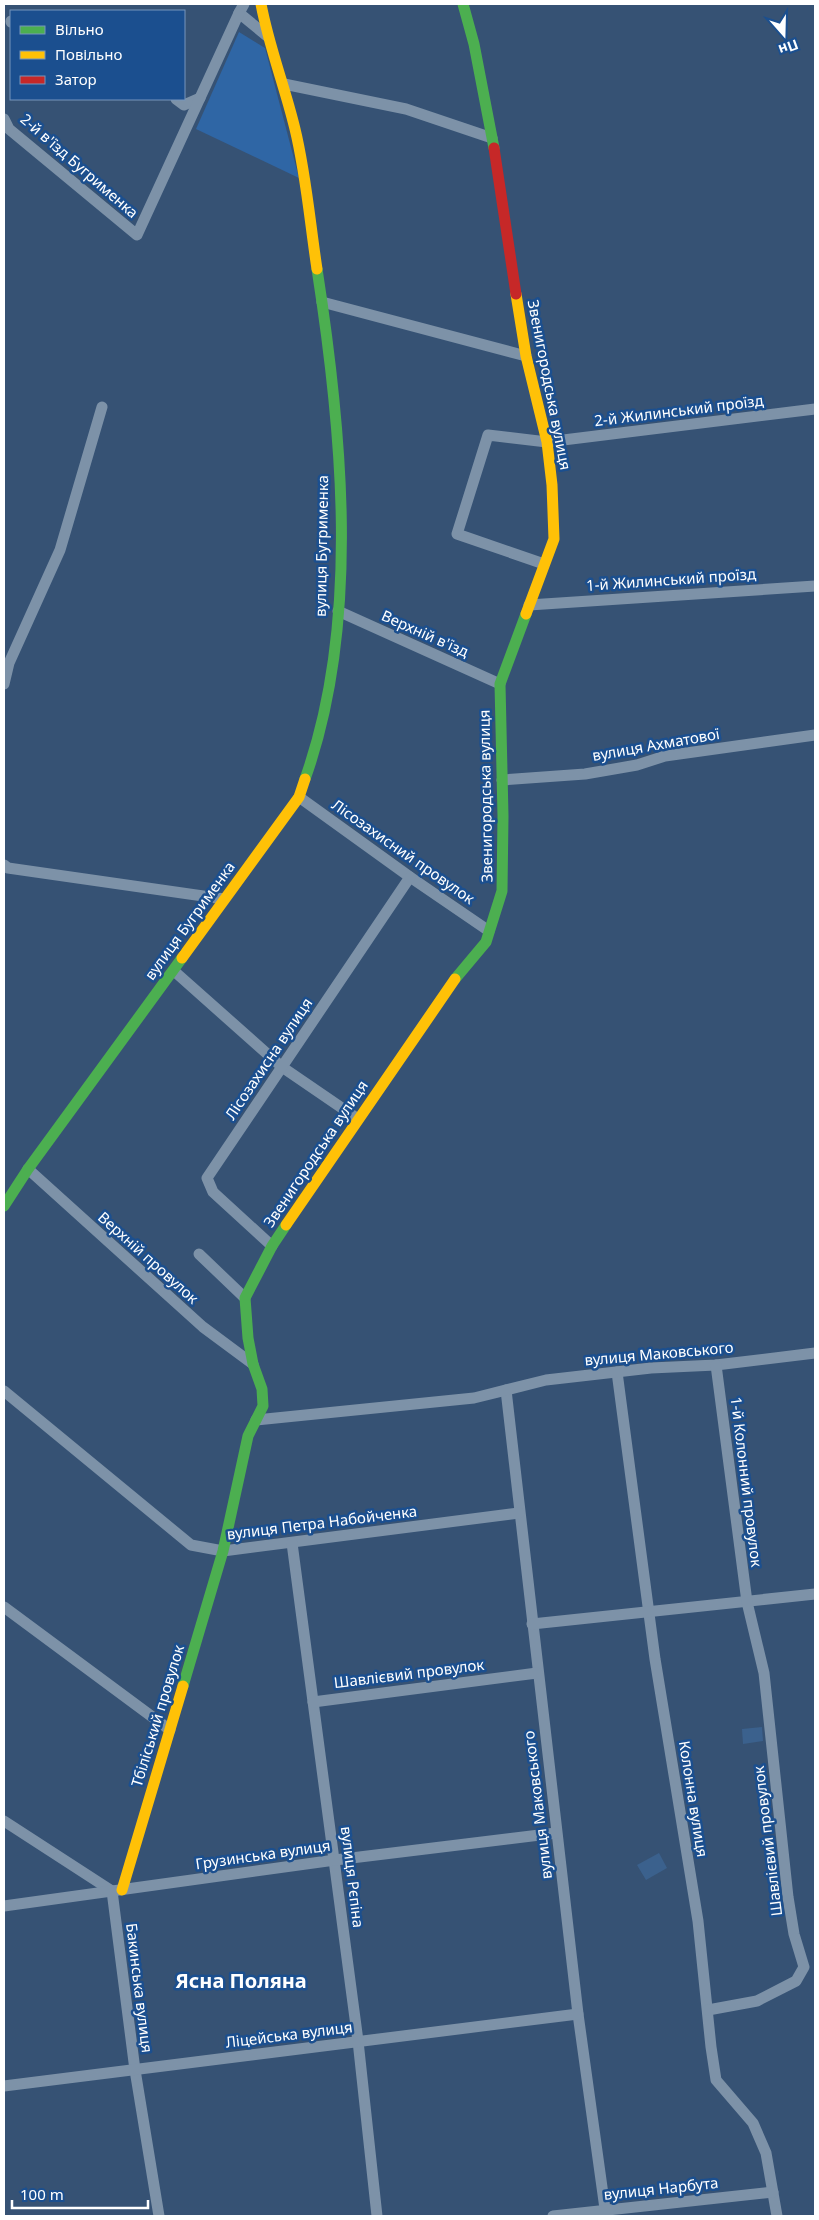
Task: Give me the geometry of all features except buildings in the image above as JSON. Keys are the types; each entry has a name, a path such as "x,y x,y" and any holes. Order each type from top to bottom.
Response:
{"street":[{"name":"вулиця Бугрименка","path":"4,1206 28,1169 174,971 299,796 317,746 329,694 338,611 340,556 339,461 322,302 296,132 284,84 267,36 261,4"},
{"name":"Звенигородська вулиця","path":"245,1298 272,1246 445,991 486,942 502,892 500,684 554,539 552,486 547,442 526,356 492,138 474,44 463,4"},
{"path":"177,100 184,105 200,98 242,9 267,36"},
{"path":"284,84 406,109 492,138"},
{"name":"2-й в'їзд Бугрименка","path":"4,119 9,129 137,235 200,98"},
{"path":"322,302 526,356"},
{"path":"4,684 8,663 60,550 102,407"},
{"name":"2-й Жилинський проїзд","path":"544,564 457,534 488,435 547,442 815,409"},
{"name":"1-й Жилинський проїзд","path":"529,605 815,586"},
{"name":"Верхній в'їзд","path":"338,611 500,684"},
{"name":"вулиця Ахматової","path":"502,780 585,774 637,765 665,756 815,736"},
{"name":"Лісозахисний провулок","path":"299,796 410,877 489,931"},
{"path":"4,865 8,868 224,899"},
{"name":"Лісозахисна вулиця","path":"272,1246 213,1192 208,1178 410,877"},
{"path":"174,971 282,1067 358,1119"},
{"name":"Верхній провулок","path":"28,1169 203,1327 253,1364"},
{"path":"199,1254 245,1298 248,1338 253,1364 262,1389 263,1406 248,1436 223,1551"},
{"name":"вулиця Маковського","path":"256,1420 474,1398 546,1380 651,1368 716,1365 815,1353"},
{"name":"1-й Колонний провулок","path":"716,1365 747,1602"},
{"name":"Колонна вулиця","path":"617,1372 655,1659 698,1921 708,2010 710,2047 716,2080 753,2123 766,2153 777,2216"},
{"name":"вулиця Маковського","path":"506,1390 556,1833 605,2214"},
{"name":"вулиця Петра Набойченка","path":"4,1391 192,1545 223,1551 519,1512"},
{"name":"вулиця Рєпіна","path":"292,1543 358,2041 377,2216"},
{"name":"Тбіліський провулок","path":"117,1891 170,1730 223,1551"},
{"path":"532,1624 815,1594"},
{"name":"Шавлієвий провулок","path":"708,2010 756,2001 796,1981 804,1967 794,1934 788,1897 764,1673 747,1602"},
{"path":"4,1607 170,1730"},
{"name":"Шавлієвий провулок","path":"313,1702 538,1673"},
{"path":"4,1821 117,1891"},
{"name":"Грузинська вулиця","path":"4,1906 335,1860 556,1833"},
{"name":"Бакинська вулиця","path":"117,1891 135,2070 159,2216"},
{"name":"Ліцейська вулиця","path":"4,2086 578,2014"},
{"name":"вулиця Нарбута","path":"553,2216 605,2214 774,2192"}],"shaded area":[{"path":"239,32 265,48 299,178 196,129"},
{"path":"762,1727 763,1741 743,1744 742,1729"},
{"path":"659,1853 667,1868 646,1880 637,1865"}],"traffic: fast":[{"path":"463,4 474,44 494,148"},
{"path":"305,779 323,719 334,656 340,592 339,460 334,395 317,269"},
{"path":"455,979 486,942 502,891 503,816 500,684 526,614"},
{"path":"4,1206 28,1169 182,958"},
{"path":"183,1686 223,1551 248,1436 263,1406 262,1389 253,1364 248,1338 245,1298 272,1246 286,1225"}],"traffic: slow":[{"path":"261,4 268,36 299,146 317,269"},
{"path":"516,294 526,356 547,442 552,485 554,539 526,614"},
{"path":"182,958 299,797 305,779"},
{"path":"286,1225 455,979"},
{"path":"122,1890 183,1686"}],"traffic: jam":[{"path":"494,148 516,294"}],"district":[{"name":"Ясна Поляна","path":"241,1981"}]}
